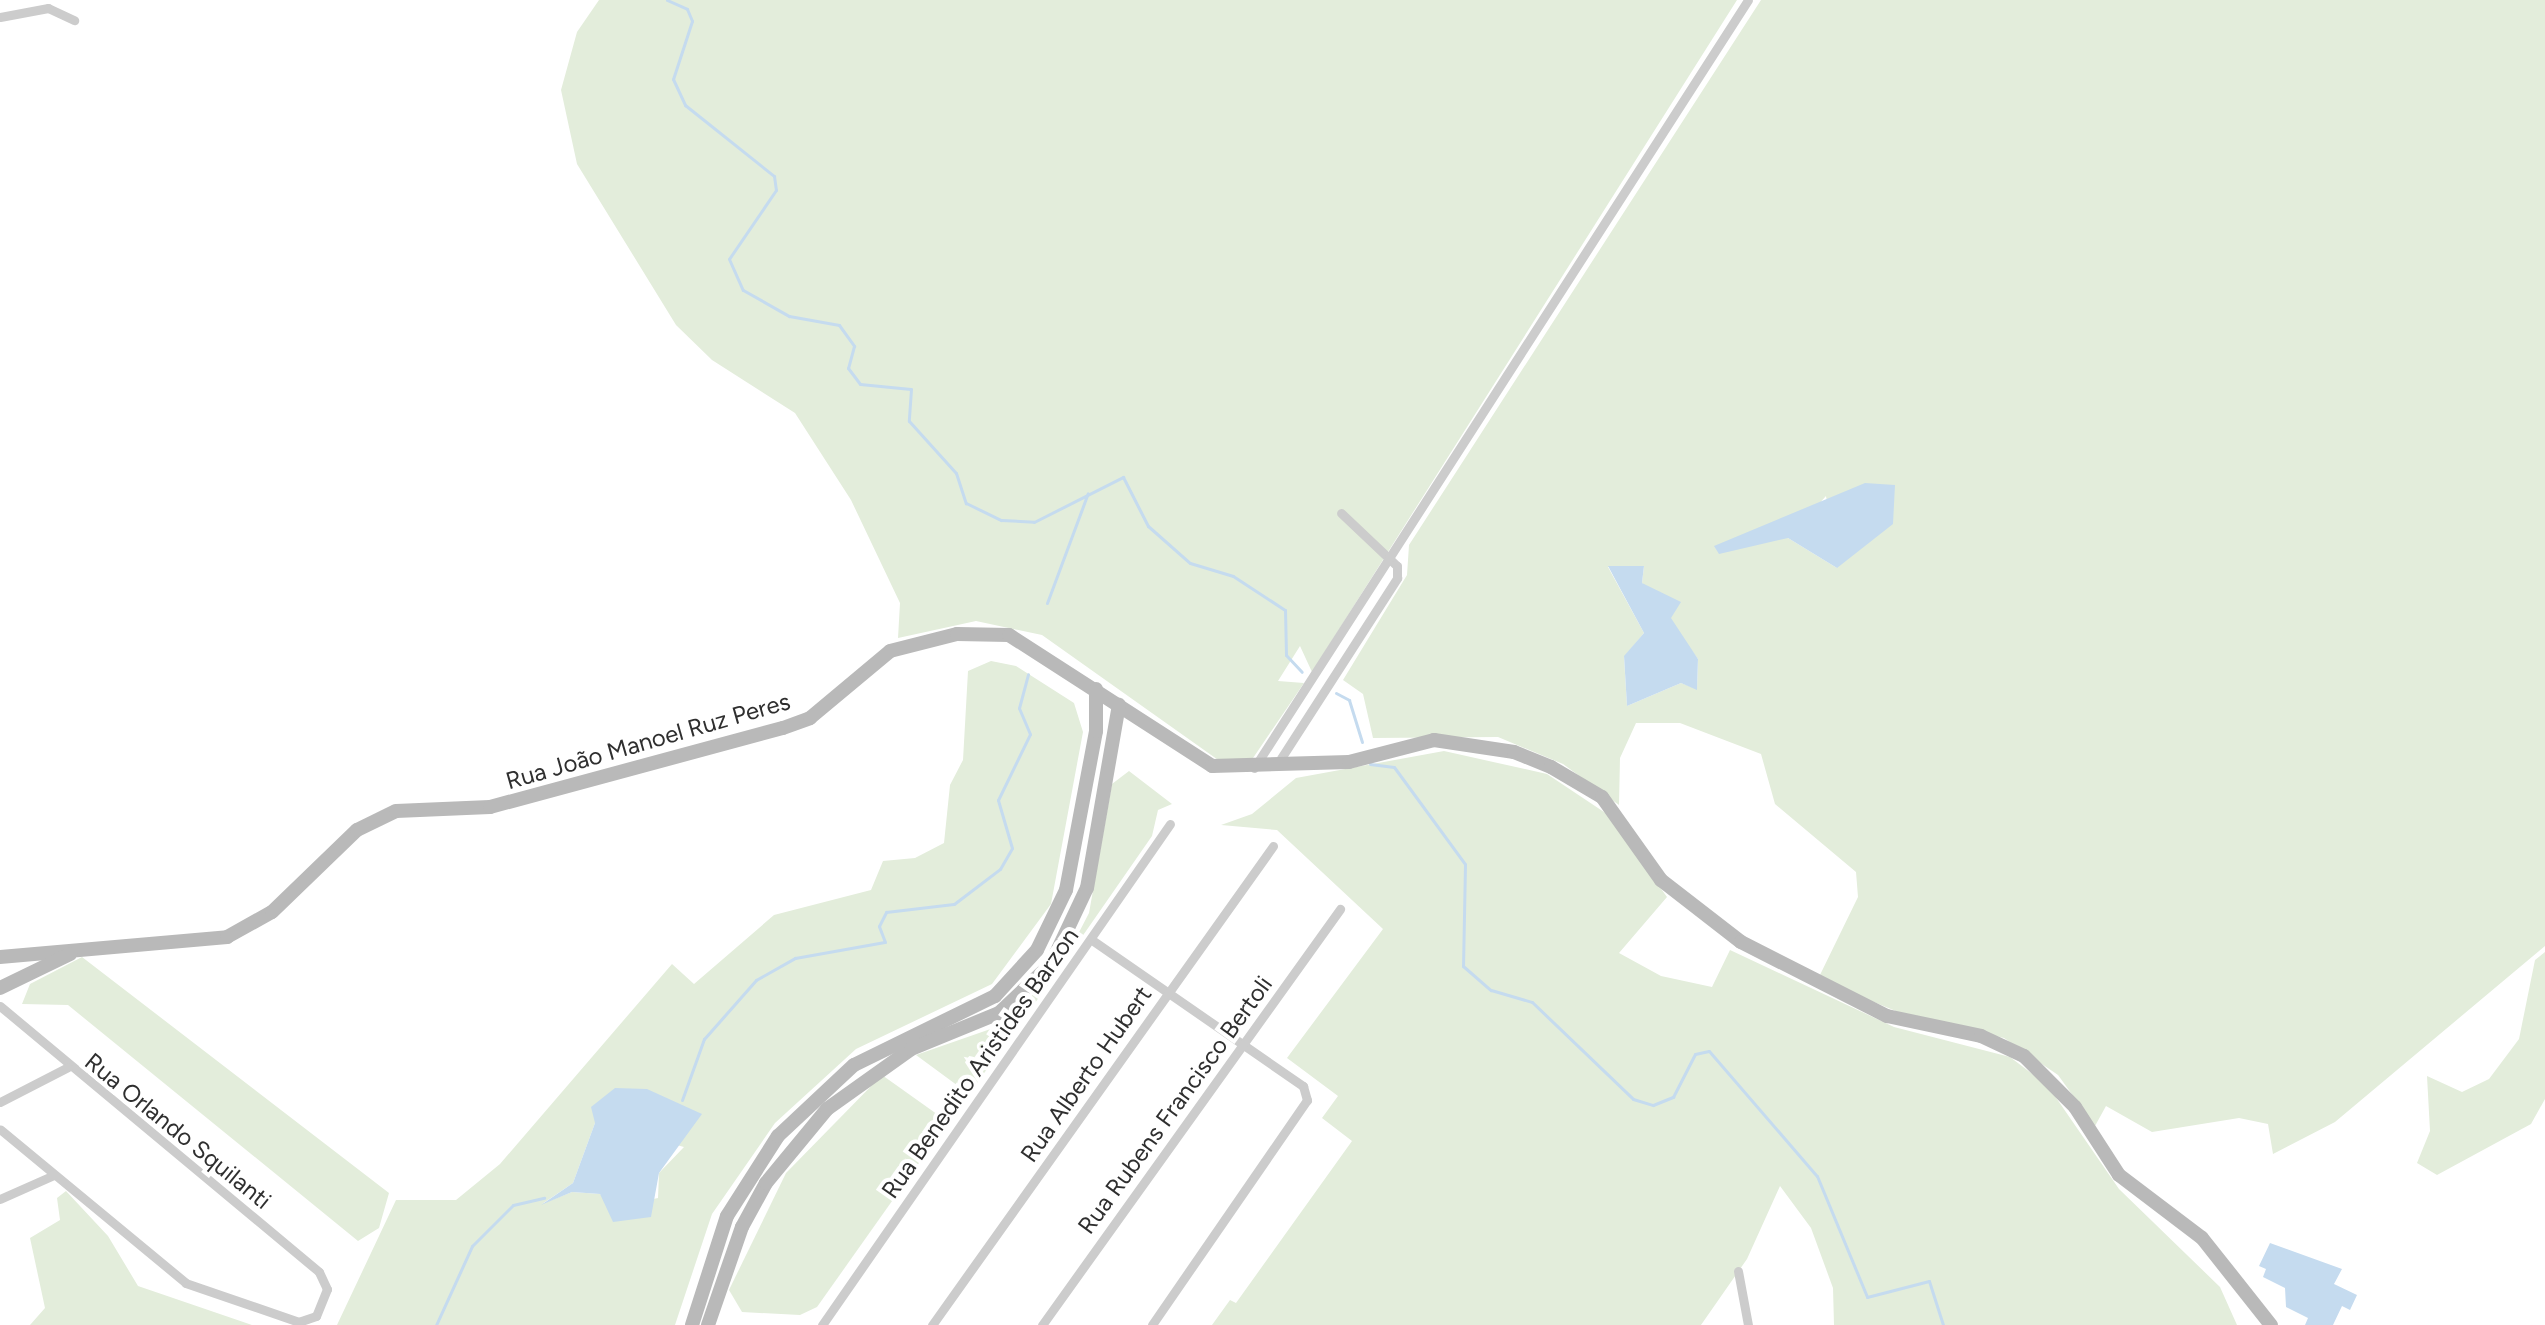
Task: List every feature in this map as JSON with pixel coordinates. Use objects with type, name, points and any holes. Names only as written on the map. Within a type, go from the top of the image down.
[{"type":"main road","name":"Rua João Manoel Ruz Peres","points":[[0,957],[85,947],[227,937],[272,912],[372,821],[422,807],[490,807],[783,728],[810,718],[890,651],[928,640],[1009,635],[1212,766],[1252,770],[1349,762],[1434,740],[1514,752],[1551,767],[1602,797],[1661,880],[1741,942],[1876,1011],[1981,1036],[2024,1056],[2075,1107],[2119,1175],[2202,1238],[2271,1325]]},
{"type":"main road","points":[[1096,689],[1096,731],[1066,890],[1037,950],[995,996],[854,1065],[778,1136],[727,1216],[692,1324],[708,1325],[748,1216],[827,1109],[911,1049],[999,1013],[1051,964],[1087,888],[1116,737],[1119,705]]},
{"type":"main road","name":"Rua João Manoel Ruz Peres","points":[[0,988],[85,947]]},
{"type":"street","points":[[1252,770],[1391,559],[1748,0]]},
{"type":"street","points":[[0,17],[48,8],[74,20]]},
{"type":"street","points":[[1276,766],[1397,578],[1391,559],[1341,513]]},
{"type":"street","points":[[1096,731],[1116,737]]},
{"type":"street","name":"Rua Benedito Aristides Barzon","points":[[822,1325],[1170,824]]},
{"type":"street","name":"Rua Alberto Hubert","points":[[932,1325],[1273,846]]},
{"type":"street","name":"Rua Rubens Francisco Bertoli","points":[[1042,1325],[1340,909]]},
{"type":"street","points":[[1092,940],[1303,1086],[1303,1114],[1152,1325]]},
{"type":"street","name":"Rua Orlando Squilanti","points":[[0,1006],[68,1067],[319,1272],[327,1289],[316,1316],[299,1322],[186,1283],[54,1175]]},
{"type":"street","points":[[0,1102],[68,1067]]},
{"type":"street","points":[[0,1129],[54,1175],[0,1199]]},
{"type":"street","points":[[1738,1271],[1748,1325]]},
{"type":"green space","points":[[599,0],[1737,0],[1312,672],[1300,646],[1278,681],[1304,683],[1251,761],[1221,762],[1042,635],[976,621],[898,638],[900,603],[851,500],[795,413],[712,360],[676,325],[577,164],[561,90],[577,32]]},
{"type":"green space","points":[[1761,0],[2545,0],[2545,946],[2335,1122],[2273,1154],[2268,1124],[2239,1118],[2152,1132],[2106,1106],[2095,1126],[2058,1075],[2004,1038],[1903,1014],[1818,979],[1858,897],[1856,872],[1775,804],[1761,754],[1680,723],[1636,723],[1620,758],[1619,805],[1563,764],[1498,737],[1373,738],[1363,694],[1343,680],[1407,575],[1409,545]],"holes":[[[1826,496],[1837,568],[1788,538]],[[1644,566],[1642,583],[1698,659],[1697,689],[1681,683],[1627,706],[1624,657],[1644,633],[1608,567]]]},
{"type":"green space","points":[[991,661],[1016,666],[1074,703],[1083,732],[1051,904],[992,984],[856,1049],[775,1123],[712,1214],[675,1325],[337,1325],[396,1200],[456,1200],[500,1164],[672,964],[694,984],[774,915],[871,890],[883,861],[915,858],[944,843],[950,785],[963,760],[968,671]],"holes":[[[595,1123],[684,1147],[659,1173],[658,1198],[611,1208],[600,1194],[572,1192],[542,1204],[573,1183]]]},
{"type":"green space","points":[[1444,751],[1547,774],[1607,814],[1667,897],[1619,953],[1661,976],[1712,987],[1730,950],[1894,1027],[2010,1057],[2048,1086],[2119,1189],[2220,1287],[2237,1325],[1834,1325],[1833,1288],[1811,1228],[1780,1186],[1747,1259],[1701,1325],[1212,1325],[1230,1300],[1236,1303],[1352,1141],[1322,1118],[1338,1096],[1287,1058],[1383,929],[1277,830],[1221,825],[1252,814],[1296,778]]},
{"type":"green space","points":[[1129,771],[1172,804],[1158,810],[1152,836],[1061,967],[1089,913],[1112,784]]},
{"type":"green space","points":[[2545,952],[2545,1099],[2531,1124],[2437,1175],[2417,1163],[2430,1131],[2427,1076],[2462,1092],[2489,1079],[2519,1039],[2535,960]]},
{"type":"green space","points":[[82,957],[389,1193],[379,1228],[358,1241],[68,1005],[22,1004],[30,984]]},
{"type":"green space","points":[[1061,967],[969,1094],[916,1055],[1002,1025]]},
{"type":"green space","points":[[882,1075],[948,1122],[817,1307],[800,1315],[742,1312],[729,1290],[786,1173]]},
{"type":"green space","points":[[66,1191],[108,1236],[138,1286],[252,1325],[30,1325],[45,1308],[30,1238],[60,1220],[57,1198]]},
{"type":"water","points":[[1865,483],[1895,485],[1893,524],[1837,568],[1788,538],[1719,554],[1714,546]]},
{"type":"water","points":[[1608,566],[1644,566],[1642,583],[1681,602],[1671,618],[1698,659],[1697,690],[1681,683],[1627,706],[1624,656],[1644,633]]},
{"type":"water","points":[[615,1088],[647,1089],[702,1114],[659,1173],[651,1217],[613,1222],[600,1194],[572,1192],[541,1205],[573,1183],[595,1123],[591,1107]]},
{"type":"water","points":[[2270,1243],[2342,1269],[2334,1284],[2357,1295],[2350,1310],[2342,1306],[2333,1325],[2305,1325],[2308,1318],[2286,1307],[2285,1288],[2263,1277],[2266,1269],[2259,1266]]},
{"type":"waterway","points":[[667,0],[687,9],[692,21],[673,79],[685,105],[774,176],[776,190],[729,259],[743,290],[789,316],[839,325],[854,346],[848,368],[860,384],[911,389],[909,421],[956,473],[966,503],[1001,520],[1034,522],[1123,477],[1148,526],[1190,563],[1233,576],[1285,610],[1286,655],[1302,672]]},
{"type":"waterway","points":[[1047,603],[1088,493]]},
{"type":"waterway","points":[[682,1100],[704,1039],[756,980],[795,958],[885,942],[879,926],[886,912],[954,904],[1000,869],[1012,848],[998,800],[1030,734],[1019,708],[1028,674]]},
{"type":"waterway","points":[[1336,693],[1349,700],[1362,742]]},
{"type":"waterway","points":[[1370,764],[1394,767],[1465,864],[1463,966],[1491,990],[1532,1002],[1633,1099],[1653,1105],[1673,1097],[1695,1054],[1709,1051],[1817,1176],[1867,1297],[1929,1281],[1943,1325]]},
{"type":"waterway","points":[[436,1325],[472,1246],[513,1205],[544,1198]]}]
